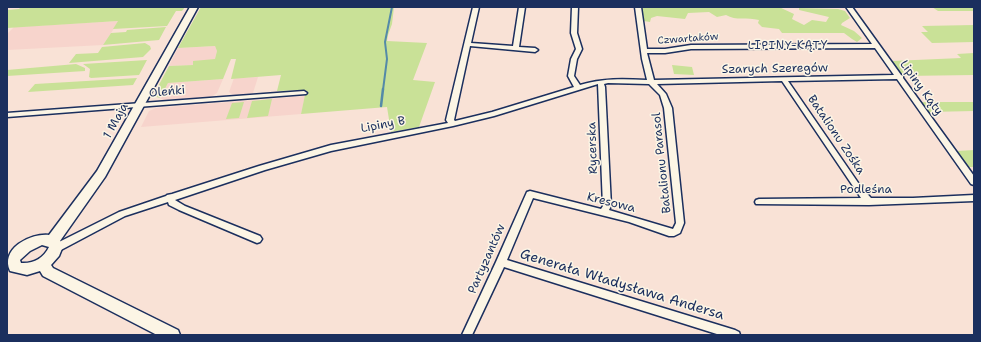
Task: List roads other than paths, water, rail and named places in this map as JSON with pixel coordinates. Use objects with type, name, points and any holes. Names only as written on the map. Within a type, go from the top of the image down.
[{"type":"main road","name":"1 Maja","points":[[43,263],[53,255],[54,244],[102,174],[194,7]]},
{"type":"main road","points":[[54,244],[36,241],[13,250],[13,264],[18,269],[27,269],[43,263],[48,272],[172,335]]},
{"type":"street","points":[[453,124],[450,120],[476,7]]},
{"type":"street","points":[[516,48],[522,7]]},
{"type":"street","points":[[574,7],[574,33],[579,49],[574,59],[571,76],[578,87]]},
{"type":"street","points":[[638,7],[644,51],[651,79],[650,81]]},
{"type":"street","name":"Lipiny Kąty","points":[[850,7],[974,182]]},
{"type":"street","points":[[467,44],[535,50]]},
{"type":"street","name":"Czwartaków","points":[[644,51],[665,51],[691,47],[878,46]]},
{"type":"street","name":"Szarych Szeregów","points":[[650,81],[901,77]]},
{"type":"street","name":"Batalionu Zośka","points":[[784,80],[858,189],[869,202]]},
{"type":"street","name":"Lipiny B","points":[[54,244],[122,214],[170,197],[331,148],[453,124],[500,112],[578,87],[600,82],[650,81]]},
{"type":"street","name":"Batalionu Parasol","points":[[650,81],[663,94],[668,108],[680,223]]},
{"type":"street","name":"Rycerska","points":[[600,82],[602,87],[606,169],[606,206],[603,213]]},
{"type":"street","name":"Oleńki","points":[[7,115],[304,93]]},
{"type":"street","name":"Kresowa","points":[[530,194],[630,219],[669,232],[678,230],[680,223]]},
{"type":"street","name":"Partyzantów","points":[[467,335],[501,262],[530,194]]},
{"type":"street","points":[[170,197],[172,203],[182,208],[257,238]]},
{"type":"street","name":"Podleśna","points":[[759,202],[869,202],[974,198]]},
{"type":"street","name":"Generała Władysława Andersa","points":[[501,262],[735,335]]},
{"type":"waterway","points":[[383,90],[387,59],[385,42],[392,7]]},
{"type":"waterway","points":[[381,106],[383,89]]},
{"type":"district","name":"LIPINY-KĄTY","points":[[788,46]]}]
